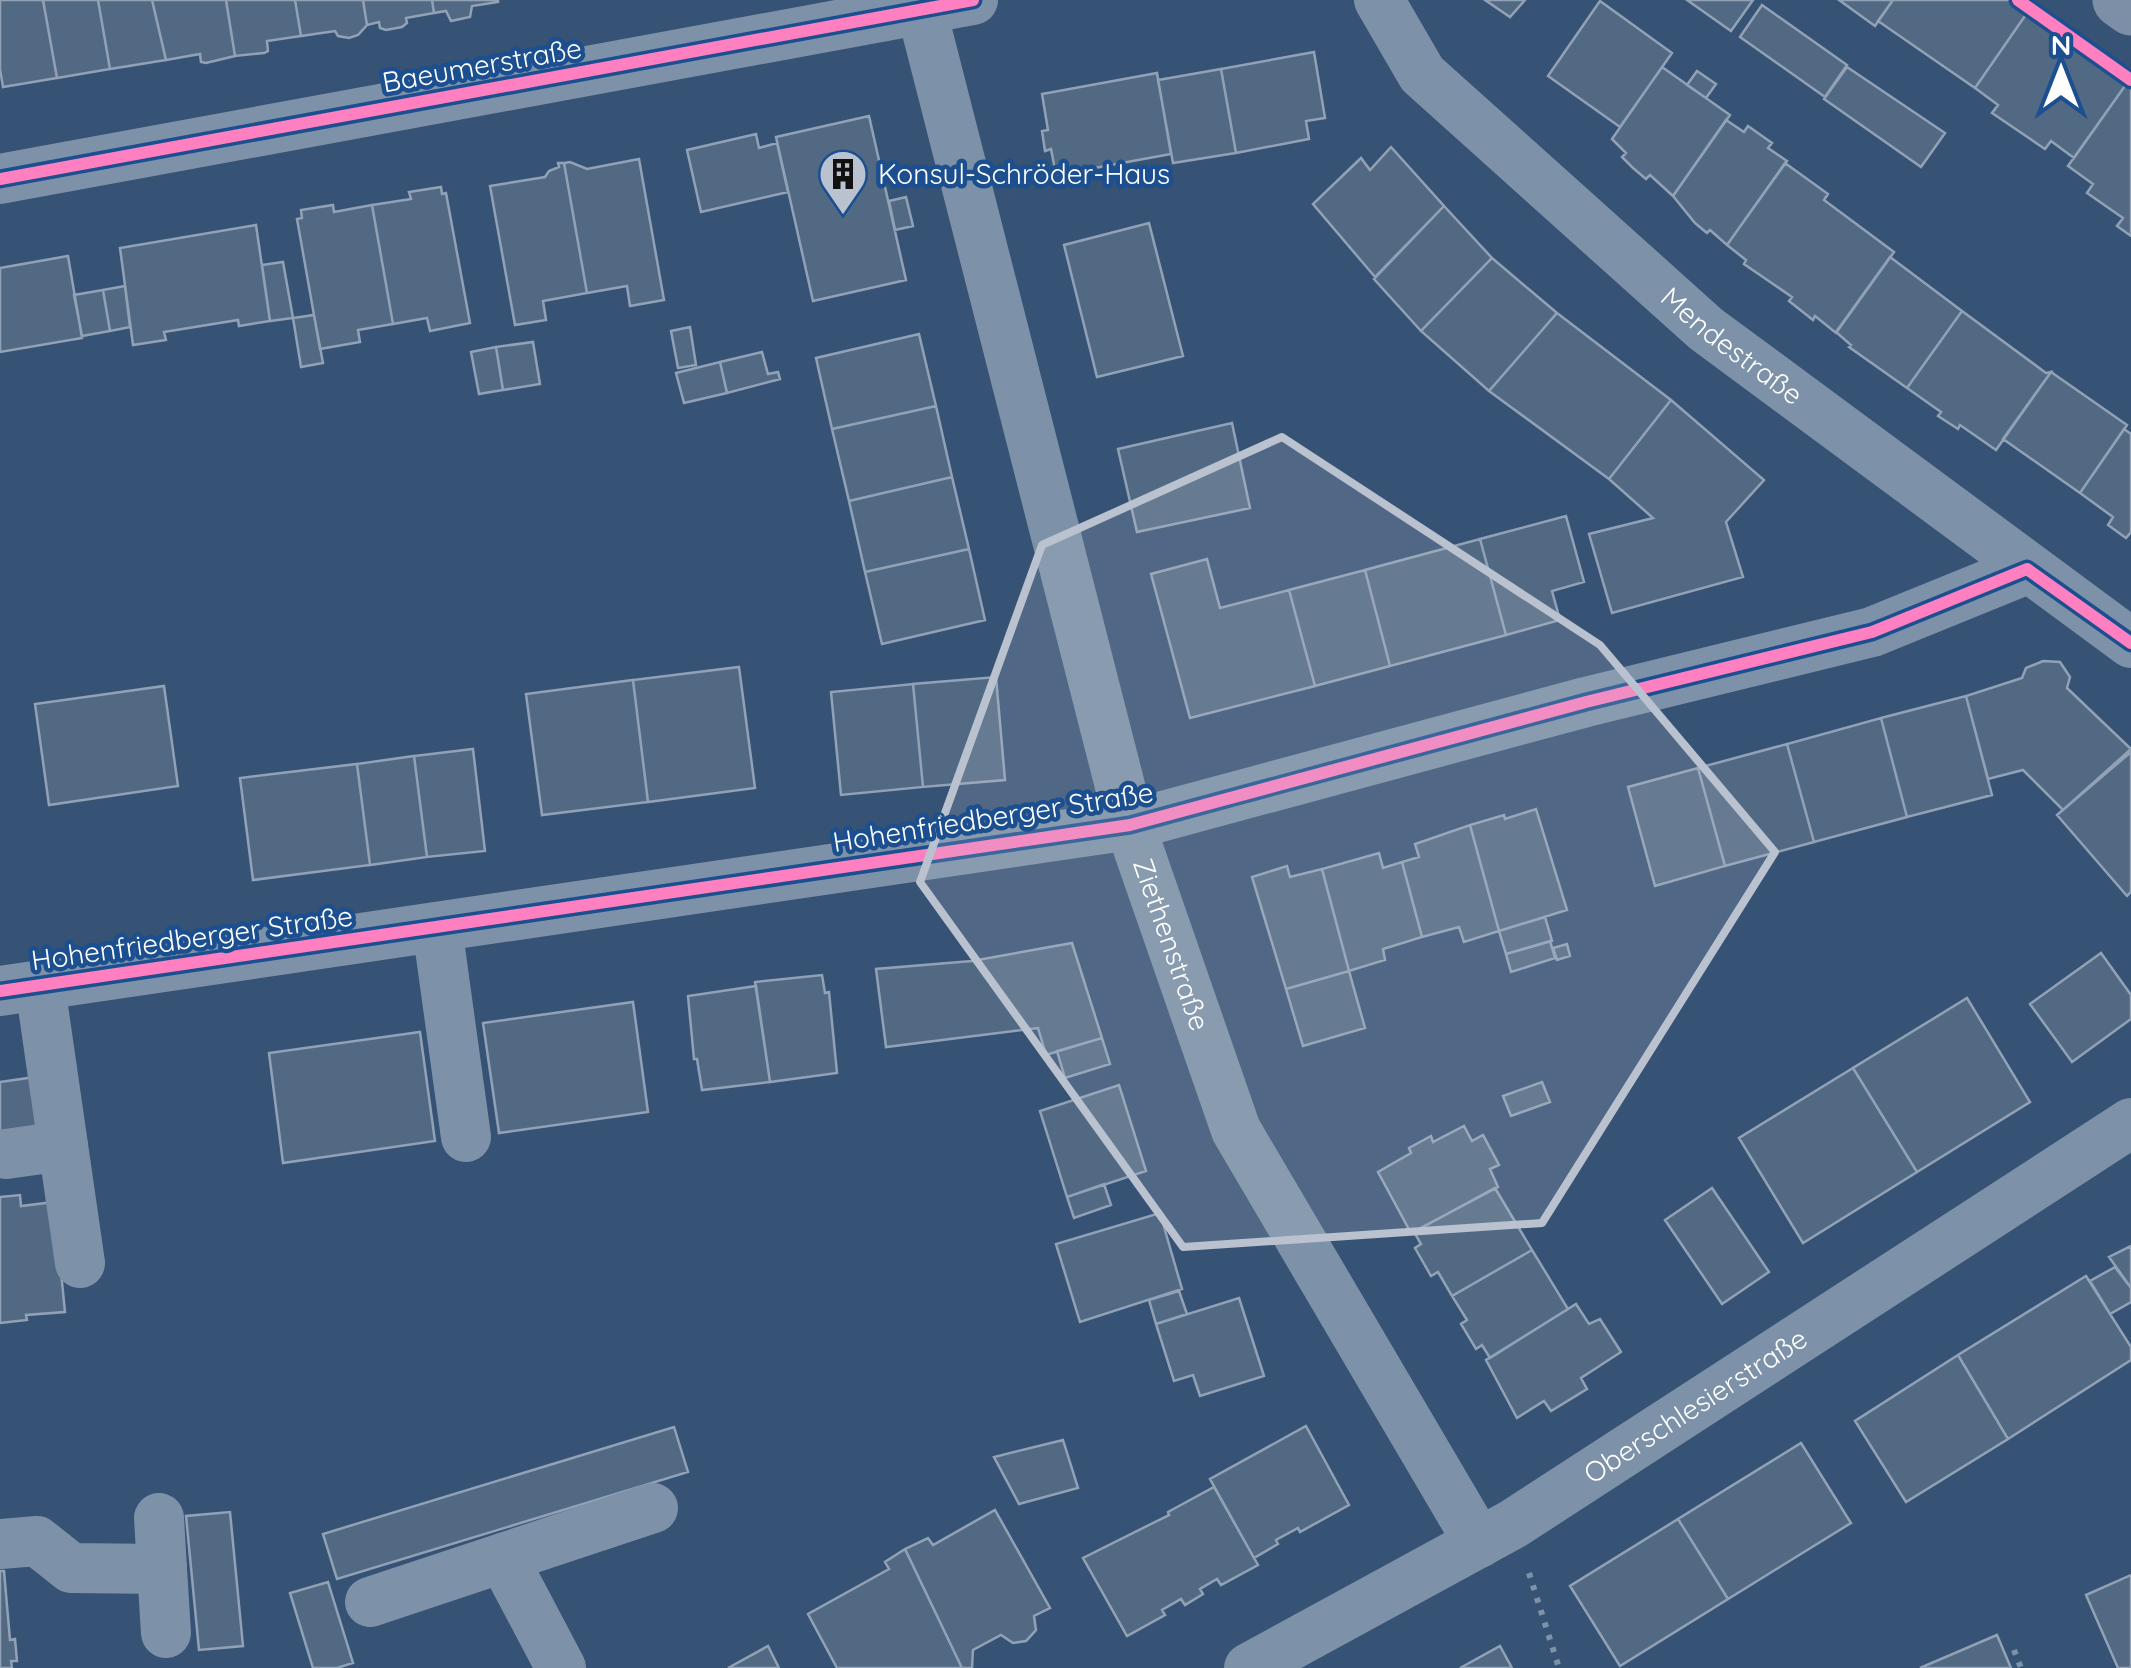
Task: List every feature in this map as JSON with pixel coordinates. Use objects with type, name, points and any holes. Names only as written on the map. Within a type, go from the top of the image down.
[{"type":"main road","points":[[2120,0],[2131,8]]},
{"type":"street","name":"Baeumerstraße","points":[[0,179],[921,4],[972,0]]},
{"type":"street","name":"Mendestraße","points":[[1379,0],[1422,74],[1706,329],[2131,643]]},
{"type":"street","name":"Ziethenstraße","points":[[921,4],[1130,825],[1236,1130],[1496,1534]]},
{"type":"street","name":"Hohenfriedberger Straße","points":[[20,989],[1130,825],[1586,702],[1872,632],[2026,569]]},
{"type":"street","points":[[437,928],[466,1137]]},
{"type":"street","points":[[20,989],[63,1146],[80,1264]]},
{"type":"street","name":"Oberschlesierstraße","points":[[1249,1668],[1496,1534],[2131,1123]]},
{"type":"street","points":[[6,1154],[63,1146]]},
{"type":"street","points":[[370,1602],[654,1508]]},
{"type":"street","points":[[159,1518],[166,1633]]},
{"type":"street","points":[[0,1544],[37,1541],[71,1568],[162,1568]]},
{"type":"street","points":[[503,1558],[561,1668]]},
{"type":"path","points":[[1496,1534],[1559,1668]]},
{"type":"path","points":[[2014,1650],[2021,1668]]},
{"type":"highlighted area","points":[[1282,437],[1600,645],[1775,852],[1542,1223],[1183,1247],[920,882],[1042,545]]},
{"type":"building","points":[[0,0],[43,0],[57,78],[3,87]]},
{"type":"building","points":[[43,0],[98,0],[110,69],[57,78]]},
{"type":"building","points":[[98,0],[152,0],[166,60],[110,69]]},
{"type":"building","points":[[152,0],[226,0],[235,56],[206,63],[201,62],[200,54],[166,60]]},
{"type":"building","points":[[226,0],[295,0],[301,36],[267,41],[268,51],[264,53],[235,56]]},
{"type":"building","points":[[295,0],[363,0],[367,25],[349,38],[338,36],[335,31],[301,36]]},
{"type":"building","points":[[363,0],[432,0],[434,13],[406,18],[402,27],[386,30],[380,28],[379,22],[367,25]]},
{"type":"building","points":[[432,0],[498,2],[472,6],[470,17],[451,21],[446,11],[434,13]]},
{"type":"building","points":[[1485,0],[1525,0],[1510,17]]},
{"type":"building","points":[[1687,0],[1753,0],[1731,31]]},
{"type":"building","points":[[1839,0],[1893,0],[1875,26]]},
{"type":"building","points":[[1893,0],[2009,0],[2027,13],[1975,88],[1878,21]]},
{"type":"building","points":[[1600,1],[1672,53],[1620,127],[1548,76]]},
{"type":"building","points":[[1762,5],[1847,65],[1825,97],[1740,37]]},
{"type":"building","points":[[2027,13],[2127,83],[2074,158],[2051,141],[2045,149],[1992,113],[1998,105],[1975,88]]},
{"type":"building","points":[[1314,52],[1325,118],[1306,121],[1309,139],[1236,153],[1221,69]]},
{"type":"building","points":[[1662,67],[1730,115],[1673,196],[1650,175],[1646,179],[1633,168],[1622,157],[1626,153],[1612,139]]},
{"type":"building","points":[[1847,67],[1945,133],[1921,167],[1824,99]]},
{"type":"building","points":[[1221,69],[1236,153],[1173,163],[1158,80]]},
{"type":"building","points":[[1697,71],[1716,84],[1706,98],[1687,85]]},
{"type":"building","points":[[1157,73],[1171,154],[1056,175],[1051,149],[1045,151],[1042,131],[1048,130],[1042,94]]},
{"type":"building","points":[[2127,83],[2131,86],[2131,236],[2117,226],[2123,218],[2087,193],[2093,184],[2068,166]]},
{"type":"building","name":"Konsul-Schröder-Haus","points":[[869,116],[906,280],[813,301],[776,137]]},
{"type":"building","points":[[1726,120],[1744,132],[1748,126],[1772,143],[1768,148],[1787,161],[1727,245],[1695,223],[1673,196]]},
{"type":"building","points":[[756,134],[759,148],[777,143],[788,192],[701,212],[687,150]]},
{"type":"building","points":[[1391,147],[1444,206],[1375,277],[1313,204],[1361,158],[1370,170]]},
{"type":"building","points":[[639,159],[664,300],[630,306],[627,286],[587,293],[564,163],[587,169]]},
{"type":"building","points":[[558,163],[564,163],[587,293],[543,301],[546,320],[515,325],[490,186],[545,177],[559,167]]},
{"type":"building","points":[[1785,163],[1828,194],[1824,200],[1894,252],[1836,333],[1789,301],[1792,297],[1744,264],[1746,260],[1727,245]]},
{"type":"building","points":[[441,187],[442,194],[446,193],[470,323],[430,331],[427,318],[393,324],[372,205],[411,199],[409,192]]},
{"type":"building","points":[[906,197],[913,226],[895,230],[889,201]]},
{"type":"building","points":[[333,205],[334,212],[372,205],[393,324],[358,330],[360,342],[320,349],[297,219],[302,218],[301,210]]},
{"type":"building","points":[[1444,206],[1492,258],[1421,331],[1374,279]]},
{"type":"building","points":[[1149,223],[1183,356],[1097,377],[1064,245]]},
{"type":"building","points":[[256,225],[270,321],[239,326],[238,320],[164,332],[166,340],[133,345],[120,248]]},
{"type":"building","points":[[68,256],[82,338],[0,352],[0,268]]},
{"type":"building","points":[[1890,257],[1962,311],[1907,388],[1849,347],[1836,332]]},
{"type":"building","points":[[1492,258],[1557,313],[1489,391],[1421,331]]},
{"type":"building","points":[[283,262],[293,318],[270,321],[262,265]]},
{"type":"building","points":[[125,286],[130,327],[110,331],[103,290]]},
{"type":"building","points":[[103,290],[110,331],[82,336],[74,295]]},
{"type":"building","points":[[1962,311],[2046,373],[2051,372],[1996,450],[1960,425],[1958,429],[1938,416],[1941,412],[1907,388]]},
{"type":"building","points":[[1557,313],[1671,400],[1609,479],[1489,391]]},
{"type":"building","points":[[314,315],[323,363],[301,367],[293,318]]},
{"type":"building","points":[[690,327],[696,365],[678,368],[671,331]]},
{"type":"building","points":[[919,334],[936,406],[832,429],[816,358]]},
{"type":"building","points":[[533,342],[540,384],[503,390],[496,347]]},
{"type":"building","points":[[496,347],[503,390],[479,394],[471,352]]},
{"type":"building","points":[[762,352],[768,374],[778,372],[780,379],[727,393],[720,362]]},
{"type":"building","points":[[720,362],[727,393],[684,403],[676,373]]},
{"type":"building","points":[[2051,372],[2127,425],[2080,493],[2003,439]]},
{"type":"building","points":[[1671,400],[1764,480],[1726,522],[1743,577],[1612,613],[1589,534],[1653,518],[1609,479]]},
{"type":"building","points":[[936,406],[952,477],[849,501],[832,429]]},
{"type":"building","points":[[1232,423],[1250,508],[1137,532],[1118,449]]},
{"type":"building","points":[[2124,429],[2131,434],[2131,532],[2126,538],[2108,525],[2113,517],[2080,493]]},
{"type":"building","points":[[952,477],[969,549],[865,572],[849,501]]},
{"type":"building","points":[[1566,516],[1584,582],[1552,591],[1560,620],[1506,635],[1480,539]]},
{"type":"building","points":[[1480,539],[1506,635],[1390,666],[1365,570]]},
{"type":"building","points":[[969,549],[985,620],[882,644],[865,572]]},
{"type":"building","points":[[1207,559],[1220,608],[1289,590],[1315,686],[1190,718],[1151,574]]},
{"type":"building","points":[[1365,570],[1390,666],[1315,686],[1289,590]]},
{"type":"building","points":[[2043,661],[2060,662],[2070,677],[2067,688],[2131,749],[2063,810],[2023,770],[1988,779],[1966,696],[2022,678],[2026,668]]},
{"type":"building","points":[[739,667],[755,788],[648,802],[633,680]]},
{"type":"building","points":[[996,677],[1005,780],[923,787],[913,684]]},
{"type":"building","points":[[633,680],[648,802],[542,815],[526,694]]},
{"type":"building","points":[[913,684],[923,787],[841,795],[831,692]]},
{"type":"building","points":[[164,686],[178,786],[49,805],[35,704]]},
{"type":"building","points":[[1966,696],[1992,795],[1907,817],[1881,718]]},
{"type":"building","points":[[1881,718],[1907,817],[1814,842],[1787,744]]},
{"type":"building","points":[[1787,744],[1814,842],[1725,866],[1698,768]]},
{"type":"building","points":[[473,749],[485,851],[427,857],[414,756]]},
{"type":"building","points":[[2131,752],[2131,892],[2127,896],[2057,815]]},
{"type":"building","points":[[414,756],[427,857],[370,865],[357,764]]},
{"type":"building","points":[[357,764],[370,865],[253,880],[240,778]]},
{"type":"building","points":[[1698,768],[1725,866],[1655,886],[1628,787]]},
{"type":"building","points":[[1536,809],[1567,910],[1499,931],[1470,825]]},
{"type":"building","points":[[1470,825],[1499,931],[1464,942],[1459,927],[1422,937],[1402,862],[1419,857],[1415,844]]},
{"type":"building","points":[[1379,853],[1383,868],[1402,862],[1422,937],[1383,949],[1385,960],[1349,971],[1322,869]]},
{"type":"building","points":[[1287,866],[1290,877],[1322,869],[1349,971],[1286,989],[1252,877]]},
{"type":"building","points":[[1545,917],[1552,941],[1506,954],[1499,931]]},
{"type":"building","points":[[1550,941],[1555,958],[1511,972],[1506,954]]},
{"type":"building","points":[[1072,943],[1102,1038],[1046,1055],[1038,1028],[886,1047],[876,969],[972,961]]},
{"type":"building","points":[[1567,944],[1570,956],[1557,960],[1553,948]]},
{"type":"building","points":[[2101,953],[2131,995],[2131,1019],[2072,1062],[2030,1004]]},
{"type":"building","points":[[1349,971],[1365,1028],[1303,1046],[1286,989]]},
{"type":"building","points":[[822,975],[825,993],[829,992],[837,1073],[770,1082],[755,982]]},
{"type":"building","points":[[756,986],[770,1082],[702,1090],[694,1059],[688,996]]},
{"type":"building","points":[[1967,998],[2030,1102],[1917,1172],[1853,1068]]},
{"type":"building","points":[[633,1002],[648,1112],[499,1133],[483,1023]]},
{"type":"building","points":[[420,1032],[435,1141],[283,1163],[269,1053]]},
{"type":"building","points":[[1102,1038],[1110,1064],[1065,1078],[1057,1051]]},
{"type":"building","points":[[1853,1068],[1917,1172],[1803,1243],[1739,1138]]},
{"type":"building","points":[[35,1077],[44,1136],[0,1141],[0,1082]]},
{"type":"building","points":[[1542,1082],[1550,1102],[1511,1116],[1503,1096]]},
{"type":"building","points":[[1119,1085],[1146,1171],[1067,1197],[1040,1111]]},
{"type":"building","points":[[1464,1126],[1472,1141],[1483,1135],[1499,1165],[1490,1169],[1498,1187],[1411,1233],[1378,1172],[1431,1136],[1433,1142]]},
{"type":"building","points":[[1104,1184],[1111,1205],[1074,1218],[1067,1197]]},
{"type":"building","points":[[1495,1188],[1532,1250],[1452,1296],[1438,1272],[1431,1276],[1415,1248],[1421,1244],[1414,1232]]},
{"type":"building","points":[[1712,1188],[1769,1272],[1722,1304],[1665,1220]]},
{"type":"building","points":[[20,1195],[21,1206],[54,1202],[65,1312],[26,1315],[27,1320],[0,1323],[0,1197]]},
{"type":"building","points":[[1160,1213],[1182,1289],[1080,1322],[1056,1244]]},
{"type":"building","points":[[2131,1246],[2131,1288],[2109,1257]]},
{"type":"building","points":[[1532,1250],[1568,1309],[1490,1358],[1482,1345],[1476,1349],[1461,1324],[1467,1320],[1452,1296]]},
{"type":"building","points":[[2115,1267],[2131,1288],[2131,1302],[2110,1314],[2090,1281]]},
{"type":"building","points":[[2086,1276],[2131,1347],[2131,1360],[2008,1439],[1958,1355]]},
{"type":"building","points":[[1179,1291],[1187,1314],[1156,1324],[1149,1300]]},
{"type":"building","points":[[1239,1298],[1264,1376],[1200,1396],[1193,1375],[1174,1381],[1156,1324]]},
{"type":"building","points":[[1576,1304],[1589,1324],[1600,1319],[1621,1352],[1581,1378],[1587,1389],[1551,1411],[1544,1401],[1517,1418],[1486,1360]]},
{"type":"building","points":[[1958,1355],[2008,1439],[1906,1502],[1855,1421]]},
{"type":"building","points":[[1306,1426],[1349,1505],[1300,1532],[1298,1528],[1276,1540],[1278,1544],[1254,1558],[1210,1479]]},
{"type":"building","points":[[674,1427],[688,1472],[337,1579],[323,1534]]},
{"type":"building","points":[[1063,1440],[1078,1488],[1019,1504],[994,1457]]},
{"type":"building","points":[[1801,1443],[1851,1523],[1728,1599],[1678,1519]]},
{"type":"building","points":[[1214,1487],[1258,1565],[1221,1585],[1217,1579],[1200,1589],[1203,1594],[1185,1605],[1181,1599],[1162,1610],[1165,1615],[1127,1636],[1083,1558],[1169,1515],[1168,1512]]},
{"type":"building","points":[[995,1510],[1050,1608],[1034,1616],[1036,1630],[1026,1641],[1013,1643],[1001,1635],[973,1650],[972,1668],[962,1668],[905,1549],[928,1538],[933,1545]]},
{"type":"building","points":[[230,1512],[243,1646],[199,1650],[186,1516]]},
{"type":"building","points":[[1678,1519],[1728,1599],[1620,1666],[1570,1586]]},
{"type":"building","points":[[905,1549],[962,1668],[837,1668],[808,1614],[889,1569],[885,1562]]},
{"type":"building","points":[[0,1571],[4,1571],[10,1640],[15,1639],[17,1661],[11,1661],[12,1668],[0,1668]]},
{"type":"building","points":[[2131,1575],[2131,1668],[2118,1668],[2086,1595]]},
{"type":"building","points":[[328,1582],[353,1663],[313,1668],[290,1593]]},
{"type":"building","points":[[1997,1635],[2011,1668],[1920,1668]]},
{"type":"building","points":[[768,1646],[779,1668],[728,1668]]},
{"type":"building","points":[[1500,1646],[1512,1668],[1460,1668]]},
{"type":"cycle path","points":[[0,179],[973,0]]},
{"type":"cycle path","points":[[2018,0],[2131,80]]},
{"type":"cycle path","points":[[0,991],[1130,825],[1586,702],[1872,632],[2027,569],[2131,643]]},
{"type":"place","name":"Konsul-Schröder-Haus","points":[[843,216]]}]
